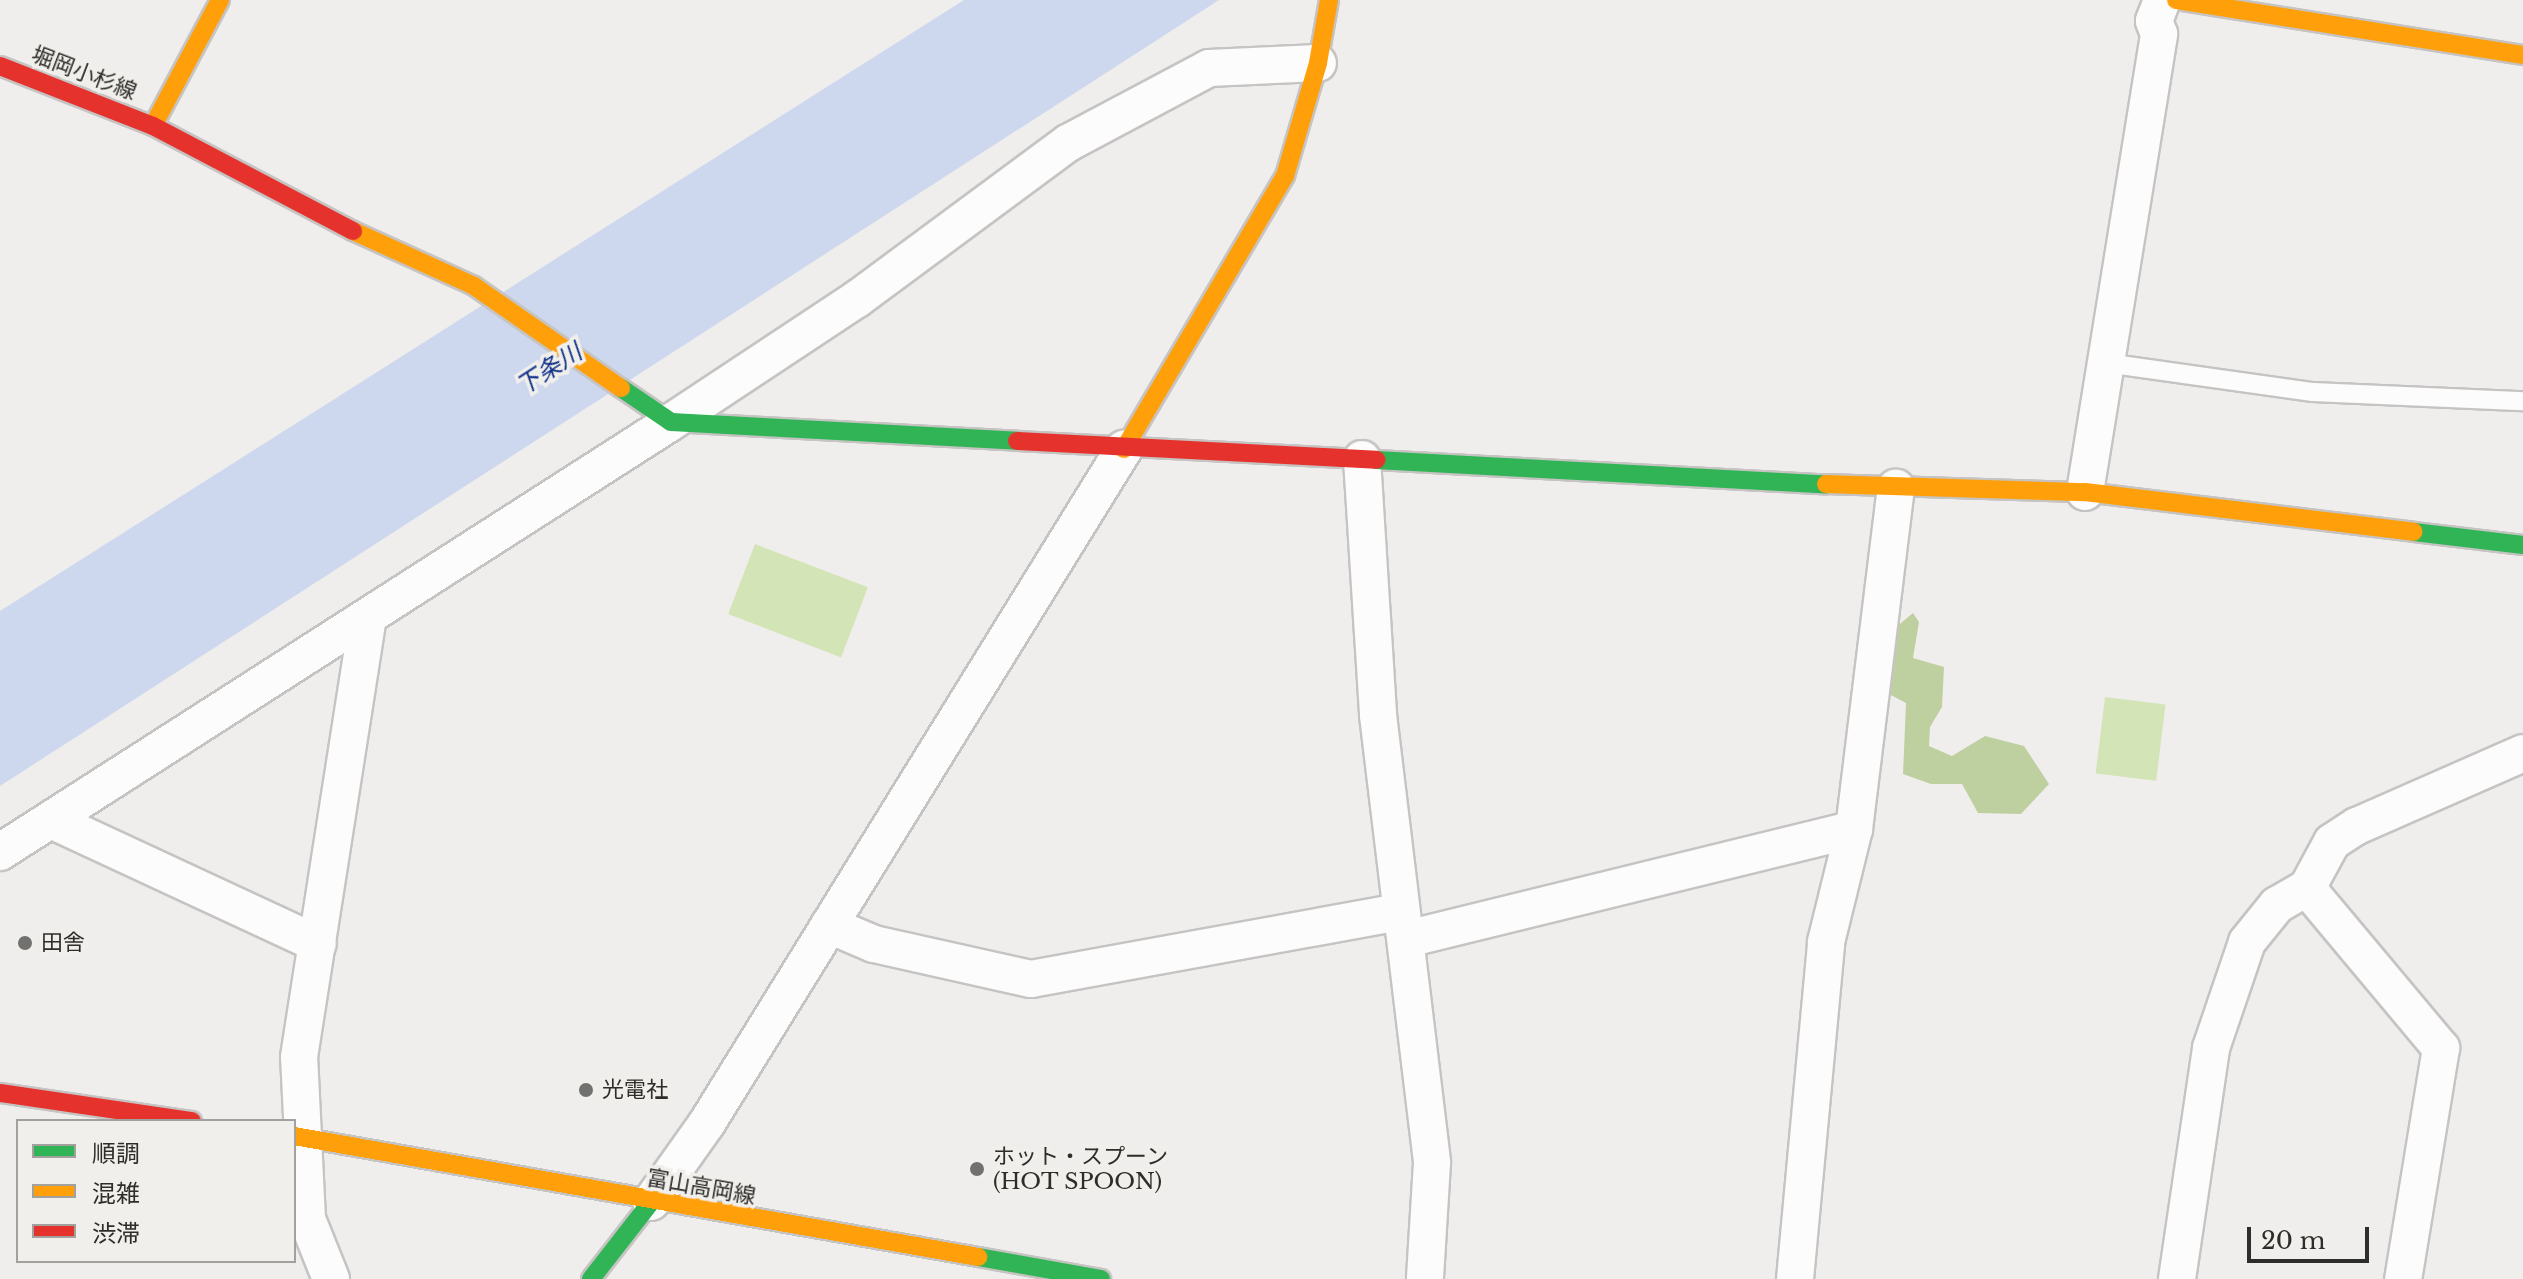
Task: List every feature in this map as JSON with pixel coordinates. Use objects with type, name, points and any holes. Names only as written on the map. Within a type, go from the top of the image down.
[{"type":"street","name":"堀岡小杉線","points":[[0,66],[153,126],[220,0]]},
{"type":"street","points":[[591,1279],[651,1202],[829,925],[1124,449],[1285,176],[1318,63],[1329,0]]},
{"type":"street","points":[[2085,492],[2159,34],[2154,21],[2162,0]]},
{"type":"street","points":[[2176,0],[2523,55]]},
{"type":"street","points":[[0,852],[368,618],[857,299],[1068,143],[1209,68],[1318,63]]},
{"type":"street","points":[[153,126],[419,265],[474,286],[671,422],[1124,449],[1896,488],[2085,492],[2523,545]]},
{"type":"street","points":[[1362,459],[1366,587],[1432,1163],[1425,1279]]},
{"type":"street","points":[[1795,1279],[1826,942],[1854,829],[1896,488]]},
{"type":"street","points":[[331,1279],[307,1219],[299,1137],[299,1057],[368,618]]},
{"type":"street","points":[[2177,1279],[2211,1048],[2247,942],[2277,905],[2307,888],[2332,842],[2357,826],[2523,753]]},
{"type":"street","points":[[51,820],[318,944]]},
{"type":"street","points":[[829,925],[874,944],[1031,979],[1403,926],[1854,829]]},
{"type":"street","points":[[2307,888],[2441,1048],[2403,1279]]},
{"type":"street","points":[[0,1093],[178,1119]]},
{"type":"street","name":"富山高岡線","points":[[299,1137],[651,1202],[1101,1279]]},
{"type":"lane","points":[[2106,363],[2313,392],[2523,401]]},
{"type":"green space","points":[[755,544],[868,587],[841,657],[728,614]]},
{"type":"green space","points":[[1913,613],[1919,622],[1913,658],[1944,667],[1942,707],[1930,727],[1929,746],[1952,756],[1985,736],[2024,746],[2049,784],[2021,814],[1978,813],[1962,784],[1931,784],[1903,774],[1906,703],[1885,692],[1895,628]]},
{"type":"green space","points":[[2105,697],[2166,704],[2156,781],[2096,773]]},
{"type":"water","name":"下条川","points":[[964,0],[1219,0],[0,786],[0,611]]},
{"type":"traffic: fast","points":[[621,388],[671,422],[1017,441]]},
{"type":"traffic: fast","points":[[1376,460],[1826,484]]},
{"type":"traffic: fast","points":[[2414,532],[2523,545]]},
{"type":"traffic: fast","points":[[591,1279],[651,1202]]},
{"type":"traffic: fast","points":[[978,1257],[1101,1279]]},
{"type":"traffic: slow","points":[[153,126],[220,0]]},
{"type":"traffic: slow","points":[[1124,449],[1285,176],[1318,63],[1329,0]]},
{"type":"traffic: slow","points":[[2176,0],[2523,55]]},
{"type":"traffic: slow","points":[[353,231],[474,286],[621,388]]},
{"type":"traffic: slow","points":[[1826,484],[2085,492],[2414,532]]},
{"type":"traffic: slow","points":[[296,1136],[978,1257]]},
{"type":"traffic: jam","points":[[0,66],[153,126],[353,231]]},
{"type":"traffic: jam","points":[[1017,441],[1376,460]]},
{"type":"traffic: jam","points":[[0,1093],[178,1119]]},
{"type":"place","name":"田舎","points":[[25,943]]},
{"type":"place","name":"光電社","points":[[586,1090]]},
{"type":"place","name":"ホット・スプーン (HOT SPOON)","points":[[977,1169]]}]
